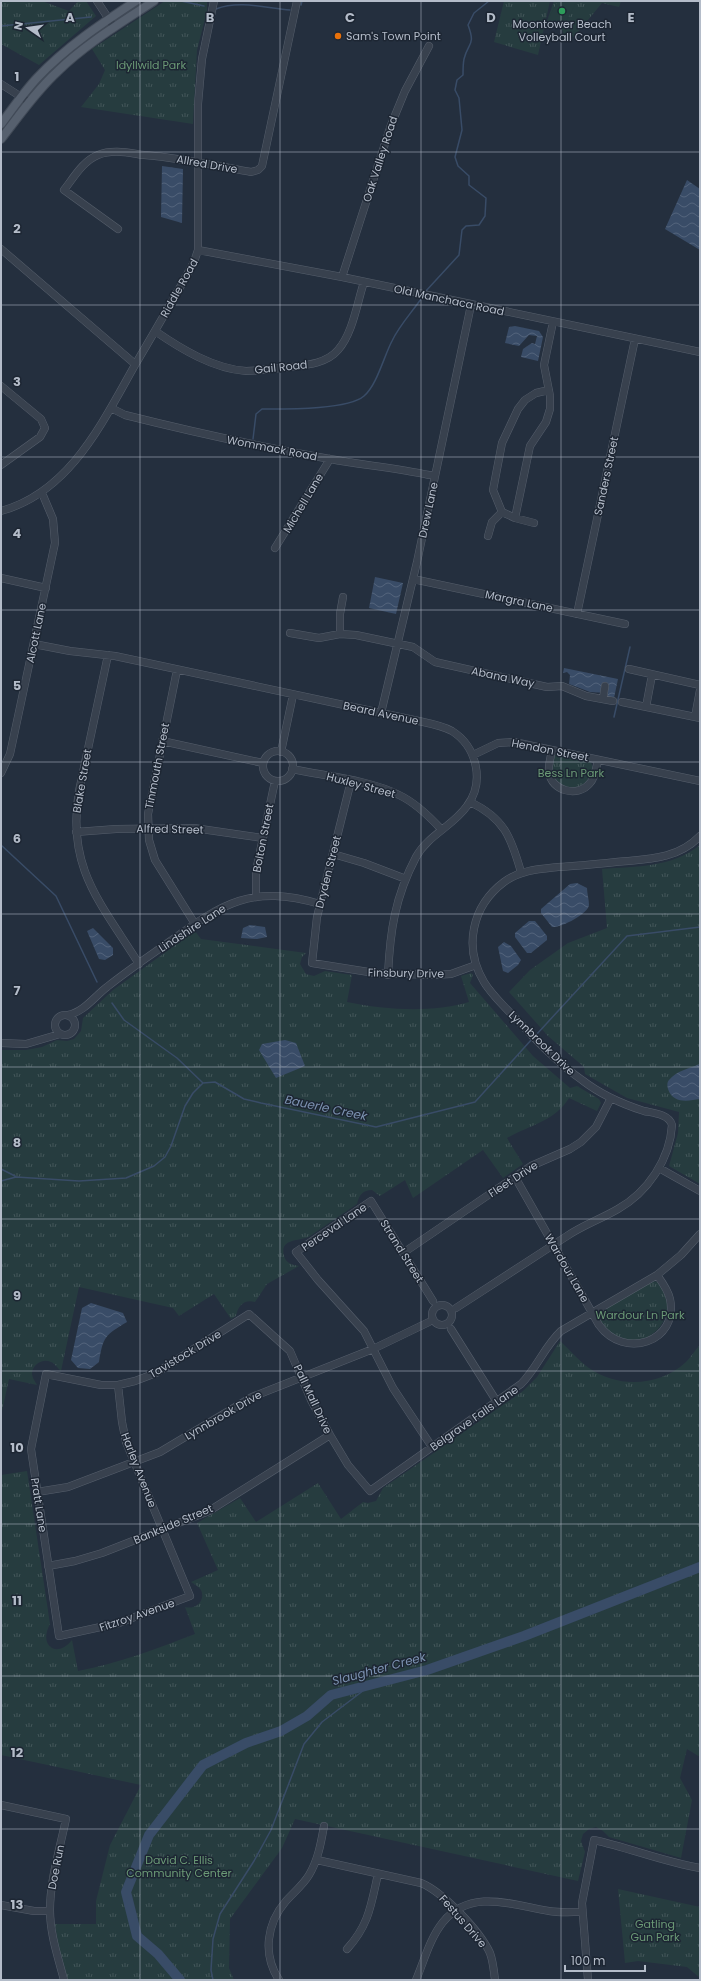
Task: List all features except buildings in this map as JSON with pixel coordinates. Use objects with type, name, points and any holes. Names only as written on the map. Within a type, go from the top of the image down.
[{"type":"main road","points":[[1,124],[21,97],[54,61],[74,44],[136,1]]},
{"type":"main road","points":[[1,139],[29,103],[57,71],[114,27],[154,1]]},
{"type":"street","points":[[97,1],[114,27]]},
{"type":"street","name":"Riddle Road","points":[[1,511],[42,493],[66,472],[82,453],[111,408],[194,262],[198,250],[198,104],[202,59],[214,1]]},
{"type":"street","name":"Allred Drive","points":[[118,229],[64,190],[78,171],[98,155],[113,152],[197,161],[251,172],[258,170],[262,166],[297,1]]},
{"type":"street","name":"Oak Valley Road","points":[[342,278],[390,125],[429,46]]},
{"type":"street","points":[[1,84],[29,103]]},
{"type":"street","points":[[1,249],[135,364]]},
{"type":"street","name":"Old Manchaca Road","points":[[198,250],[364,282],[700,352]]},
{"type":"street","name":"Gail Road","points":[[155,331],[199,357],[229,368],[254,370],[312,364],[333,356],[343,344],[364,282]]},
{"type":"street","name":"Drew Lane","points":[[381,713],[410,586],[414,579],[471,305]]},
{"type":"street","points":[[515,518],[530,446],[546,422],[550,409],[549,390],[544,365],[553,322]]},
{"type":"street","name":"Sanders Street","points":[[577,614],[635,339]]},
{"type":"street","points":[[1,386],[41,419],[44,428],[40,437],[1,465]]},
{"type":"street","points":[[534,523],[515,518],[502,512],[493,490],[502,443],[518,409],[525,400],[536,392],[549,390]]},
{"type":"street","name":"Wommack Road","points":[[111,408],[125,415],[203,434],[330,459],[435,475]]},
{"type":"street","name":"Michell Lane","points":[[275,548],[330,459]]},
{"type":"street","name":"Alcott Lane","points":[[1,773],[10,754],[46,588],[55,537],[53,518],[42,493]]},
{"type":"street","points":[[488,536],[492,522],[502,512]]},
{"type":"street","points":[[1,578],[46,588]]},
{"type":"street","name":"Margra Lane","points":[[414,579],[625,624]]},
{"type":"street","points":[[340,634],[340,614],[343,597]]},
{"type":"street","name":"Abana Way","points":[[290,633],[319,638],[340,634],[356,635],[416,648],[434,662],[547,687],[562,686],[586,696],[613,701]]},
{"type":"street","name":"Beard Avenue","points":[[34,644],[70,651],[108,655],[381,713],[448,729],[464,742],[473,755],[477,780],[470,802],[457,817],[442,829],[419,852],[406,879],[390,931],[388,975]]},
{"type":"street","name":"Blake Street","points":[[108,655],[79,791],[76,811],[76,832],[79,854],[88,881],[139,964]]},
{"type":"street","points":[[629,669],[700,685]]},
{"type":"street","name":"Tinmouth Street","points":[[177,670],[149,802],[148,828],[151,851],[155,860],[195,924]]},
{"type":"street","points":[[646,707],[652,675]]},
{"type":"street","points":[[603,699],[605,686]]},
{"type":"street","points":[[622,702],[697,718],[700,690]]},
{"type":"street","points":[[281,752],[293,695]]},
{"type":"street","points":[[162,741],[263,763]]},
{"type":"street","name":"Hendon Street","points":[[473,755],[492,745],[508,742],[700,781]]},
{"type":"street","points":[[552,750],[549,767],[550,777],[556,785],[569,791],[580,790],[590,784],[595,776],[598,760]]},
{"type":"street","points":[[281,752],[289,757],[292,769],[284,780],[275,781],[264,772],[263,763],[268,755],[281,752]]},
{"type":"street","name":"Huxley Street","points":[[292,769],[382,788],[398,794],[422,810],[442,829]]},
{"type":"street","name":"Bolton Street","points":[[256,896],[255,878],[262,838],[275,781]]},
{"type":"street","name":"Dryden Street","points":[[312,963],[315,928],[320,904],[351,781]]},
{"type":"street","points":[[470,802],[489,812],[503,826],[510,838],[521,872]]},
{"type":"street","name":"Alfred Street","points":[[76,832],[148,828],[205,828],[262,838]]},
{"type":"street","name":"Lynnbrook Drive","points":[[453,1310],[578,1229],[628,1203],[646,1186],[659,1168],[672,1130],[671,1122],[665,1117],[638,1109],[611,1098],[591,1087],[568,1071],[513,1015],[484,982],[476,965],[472,946],[473,931],[478,913],[490,894],[497,887],[521,872],[656,859],[680,851],[693,843],[700,836]]},
{"type":"street","points":[[333,854],[364,863],[406,879]]},
{"type":"street","name":"Lindshire Lane","points":[[1,1043],[21,1045],[60,1034],[70,1034],[74,1029],[75,1022],[82,1010],[106,988],[195,924],[225,905],[256,896],[288,896],[320,904]]},
{"type":"street","name":"Finsbury Drive","points":[[312,963],[388,975],[451,974],[476,965]]},
{"type":"street","name":"Lindshire Lane","points":[[45,1039],[55,1026],[59,1017],[68,1016],[82,1010]]},
{"type":"street","points":[[68,1016],[75,1022]]},
{"type":"street","points":[[55,1026],[60,1034]]},
{"type":"street","name":"Fleet Drive","points":[[403,1253],[536,1163],[576,1146],[586,1138],[600,1120],[611,1098]]},
{"type":"street","points":[[659,1168],[700,1191]]},
{"type":"street","name":"Wardour Lane","points":[[515,1177],[592,1312],[603,1330],[613,1339],[631,1344],[639,1344],[650,1340],[662,1330],[668,1320],[670,1310],[668,1294],[657,1274]]},
{"type":"street","name":"Strand Street","points":[[371,1201],[436,1305]]},
{"type":"street","name":"Perceval Lane","points":[[371,1201],[296,1252],[318,1280],[361,1326],[373,1349]]},
{"type":"street","name":"Belgrave Falls Lane","points":[[370,1491],[497,1402],[526,1379],[560,1331],[657,1274],[681,1255],[700,1234]]},
{"type":"street","points":[[447,1323],[453,1310],[436,1305],[432,1320],[447,1323],[497,1402]]},
{"type":"street","name":"Pall Mall Drive","points":[[249,1314],[286,1347],[293,1356],[301,1377],[330,1435],[348,1465],[370,1491]]},
{"type":"street","name":"Tavistock Drive","points":[[46,1374],[93,1384],[118,1385],[144,1379],[156,1373],[249,1314]]},
{"type":"street","name":"Lynnbrook Drive","points":[[37,1492],[68,1487],[167,1448],[252,1397],[373,1349],[432,1320]]},
{"type":"street","points":[[373,1349],[398,1397],[432,1447]]},
{"type":"street","name":"Pratt Lane","points":[[46,1374],[31,1444],[59,1636]]},
{"type":"street","name":"Harley Avenue","points":[[118,1385],[123,1430],[134,1462],[190,1596]]},
{"type":"street","name":"Bankside Street","points":[[48,1566],[93,1556],[209,1511],[330,1435]]},
{"type":"street","name":"Fitzroy Avenue","points":[[59,1636],[119,1623],[190,1596]]},
{"type":"street","name":"Doe Run","points":[[1,1805],[66,1819],[51,1891],[50,1911],[54,1945],[64,1980]]},
{"type":"street","points":[[279,1980],[273,1970],[269,1953],[271,1928],[276,1913],[305,1881],[317,1860],[324,1826]]},
{"type":"street","points":[[588,1980],[582,1912],[585,1883],[594,1840],[622,1847],[668,1862],[700,1868]]},
{"type":"street","name":"Festus Drive","points":[[317,1860],[426,1885],[440,1894],[456,1910],[487,1947],[493,1965],[495,1980]]},
{"type":"street","points":[[347,1949],[359,1936],[368,1918],[378,1874]]},
{"type":"street","points":[[416,1980],[440,1927],[456,1910],[468,1904],[491,1900],[552,1911],[582,1912]]},
{"type":"street","points":[[1,1904],[34,1911],[50,1911]]},
{"type":"green space","points":[[1,1],[42,1],[69,11],[78,1],[86,1],[96,16],[39,65],[1,44]]},
{"type":"green space","name":"Idyllwild Park","points":[[165,1],[207,1],[207,11],[197,50],[193,124],[81,107],[99,84],[105,70],[92,49]]},
{"type":"green space","points":[[504,1],[550,1],[538,55],[494,42]]},
{"type":"green space","points":[[554,1],[621,1],[619,7],[602,3],[574,37],[564,35],[562,29],[547,21]]},
{"type":"green space","name":"Moontower Beach Volleyball Court","points":[[558,1],[577,1],[562,29],[547,21]]},
{"type":"green space","name":"Bess Ln Park","points":[[556,754],[590,761],[593,767],[588,779],[580,786],[572,788],[563,785],[556,780],[552,772],[551,763]]},
{"type":"green space","points":[[700,845],[700,1184],[669,1166],[678,1133],[679,1112],[627,1098],[585,1074],[584,1067],[548,1036],[509,992],[530,970],[568,943],[607,928],[602,869],[641,866],[665,862],[689,853]]},
{"type":"green space","points":[[195,931],[201,939],[306,953],[302,957],[300,964],[306,974],[314,976],[325,971],[352,975],[347,1002],[362,1005],[424,1009],[440,1008],[469,1002],[461,976],[471,973],[473,975],[470,983],[533,1056],[570,1088],[577,1086],[599,1099],[601,1103],[597,1111],[569,1098],[557,1112],[541,1122],[507,1138],[523,1164],[503,1178],[483,1150],[413,1198],[405,1180],[380,1196],[372,1190],[364,1192],[360,1196],[357,1204],[310,1236],[288,1243],[283,1250],[284,1256],[288,1262],[299,1266],[267,1284],[255,1302],[251,1301],[242,1304],[238,1309],[236,1316],[231,1319],[214,1294],[179,1316],[173,1308],[79,1287],[61,1371],[53,1363],[42,1361],[34,1367],[32,1373],[37,1385],[9,1379],[1,1416],[1,1050],[26,1050],[42,1047],[57,1040],[67,1041],[74,1039],[81,1031],[83,1018],[113,990]]},
{"type":"green space","name":"Wardour Ln Park","points":[[652,1281],[658,1282],[665,1293],[667,1301],[667,1311],[659,1328],[643,1339],[634,1341],[625,1341],[615,1337],[603,1325],[598,1316],[599,1312]]},
{"type":"green space","name":"David C. Ellis Community Center","points":[[560,1341],[589,1368],[601,1375],[626,1382],[652,1380],[676,1370],[686,1362],[700,1345],[700,1757],[687,1749],[680,1778],[692,1800],[681,1858],[609,1837],[596,1827],[589,1829],[583,1834],[581,1841],[585,1852],[578,1881],[295,1819],[282,1848],[230,1919],[229,1968],[234,1980],[64,1980],[55,1924],[96,1924],[96,1901],[110,1845],[141,1785],[1,1755],[1,1475],[27,1471],[50,1624],[46,1638],[48,1644],[55,1649],[61,1649],[72,1640],[78,1671],[93,1668],[137,1655],[195,1634],[185,1607],[189,1608],[199,1604],[202,1594],[201,1590],[191,1582],[218,1570],[197,1523],[240,1498],[256,1522],[318,1483],[341,1519],[363,1502],[368,1503],[376,1501],[383,1488],[523,1391],[537,1377]]},
{"type":"green space","name":"Gatling Gun Park","points":[[618,1889],[700,1907],[700,1978],[687,1967],[638,1961],[625,1963]]},
{"type":"water","points":[[162,166],[183,169],[182,223],[161,217]]},
{"type":"water","points":[[687,180],[700,189],[700,250],[665,229]]},
{"type":"water","points":[[515,326],[539,331],[543,337],[538,361],[521,357],[523,349],[532,343],[535,344],[537,336],[529,335],[519,346],[505,343],[509,327]]},
{"type":"water","points":[[375,577],[403,583],[396,614],[369,608]]},
{"type":"water","points":[[564,668],[618,679],[614,698],[608,697],[607,693],[590,692],[569,684],[570,675],[567,672],[563,673]]},
{"type":"water","points":[[577,883],[587,888],[589,905],[587,909],[574,920],[556,927],[552,927],[541,913],[541,909],[570,884]]},
{"type":"water","points":[[529,921],[535,921],[547,936],[547,940],[531,953],[527,953],[515,937],[515,933]]},
{"type":"water","points":[[250,925],[265,927],[267,937],[257,939],[241,938],[243,928]]},
{"type":"water","points":[[93,928],[113,948],[113,955],[105,960],[99,959],[87,931]]},
{"type":"water","points":[[504,942],[511,946],[521,960],[518,965],[508,973],[503,971],[498,947]]},
{"type":"water","points":[[285,1040],[296,1043],[305,1066],[276,1078],[259,1050],[262,1044]]},
{"type":"water","points":[[700,1064],[700,1099],[681,1100],[673,1097],[668,1088],[669,1080],[679,1072]]},
{"type":"water","points":[[91,1303],[123,1313],[127,1322],[114,1330],[106,1338],[102,1347],[99,1362],[90,1369],[78,1368],[71,1360],[82,1308]]},
{"type":"waterway","points":[[181,1],[204,6]]},
{"type":"waterway","points":[[301,5],[302,1]]},
{"type":"waterway","points":[[425,292],[459,255],[462,230],[466,226],[479,225],[485,216],[486,198],[469,185],[469,176],[458,166],[455,157],[462,130],[459,98],[455,90],[457,80],[463,75],[464,59],[471,41],[468,25],[474,13],[489,1]]},
{"type":"waterway","points":[[216,9],[234,5],[253,5],[290,10]]},
{"type":"waterway","points":[[1,26],[91,17]]},
{"type":"waterway","points":[[253,439],[256,414],[262,409],[315,408],[344,404],[356,401],[364,396],[373,385],[395,335],[421,299]]},
{"type":"waterway","points":[[614,717],[630,647]]},
{"type":"waterway","points":[[1,845],[56,896],[97,982]]},
{"type":"waterway","name":"Bauerle Creek","points":[[536,1035],[627,936],[700,927]]},
{"type":"waterway","points":[[112,1003],[124,1020],[177,1058],[203,1083]]},
{"type":"waterway","name":"Bauerle Creek","points":[[1,1181],[16,1177],[79,1181],[126,1178],[154,1166],[165,1157],[171,1146],[185,1106],[193,1093],[203,1083],[215,1082],[244,1099],[376,1127],[475,1102],[532,1039]]},
{"type":"waterway","points":[[1,1169],[15,1176]]},
{"type":"waterway","name":"Slaughter Creek","points":[[180,1980],[158,1954],[137,1936],[126,1892],[149,1835],[203,1765],[246,1743],[281,1731],[307,1716],[331,1695],[427,1670],[524,1636],[700,1567]]},
{"type":"waterway","points":[[213,1980],[211,1970],[213,1939],[220,1914],[254,1861],[271,1830],[304,1744],[322,1722],[372,1684]]},
{"type":"place","name":"Moontower Beach Volleyball Court","points":[[562,11]]},
{"type":"place","name":"Sam's Town Point","points":[[338,36]]}]
